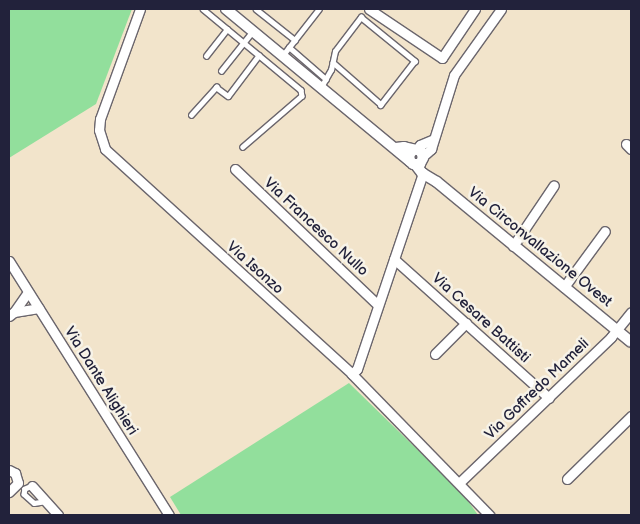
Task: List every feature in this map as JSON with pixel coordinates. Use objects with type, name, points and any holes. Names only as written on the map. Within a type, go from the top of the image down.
[{"type":"street","name":"Via Isonzo","points":[[140,9],[100,125],[101,139],[105,149],[352,374],[489,515]]},
{"type":"street","name":"Via Circonvallazione Ovest","points":[[226,9],[253,30],[286,51],[396,148],[403,157],[417,157],[426,175],[631,342]]},
{"type":"street","points":[[369,9],[442,58],[475,9]]},
{"type":"street","points":[[417,157],[431,149],[432,140],[456,71],[501,9]]},
{"type":"street","name":"Via Francesco Nullo","points":[[235,169],[378,305]]},
{"type":"street","points":[[352,374],[357,369],[394,259],[426,175]]},
{"type":"street","points":[[513,246],[554,185]]},
{"type":"street","points":[[564,287],[605,231]]},
{"type":"street","name":"Via Cesare Battisti","points":[[394,259],[550,398]]},
{"type":"street","name":"Via Dante Alighieri","points":[[9,261],[170,515]]},
{"type":"street","points":[[11,314],[28,292]]},
{"type":"street","points":[[11,314],[39,308]]},
{"type":"street","name":"Via Goffredo Mameli","points":[[459,483],[550,398],[617,330],[631,312]]},
{"type":"street","points":[[435,354],[466,323]]},
{"type":"street","points":[[567,479],[631,416]]},
{"type":"street","points":[[9,492],[18,483],[12,472]]},
{"type":"street","points":[[32,486],[58,515]]},
{"type":"lane","points":[[203,9],[301,90],[302,96],[243,147]]},
{"type":"lane","points":[[256,9],[295,40]]},
{"type":"lane","points":[[286,51],[319,9]]},
{"type":"lane","points":[[324,83],[333,63],[335,51],[360,17],[415,61],[381,105],[333,63]]},
{"type":"lane","points":[[206,56],[228,29]]},
{"type":"lane","points":[[221,71],[253,30]]},
{"type":"lane","points":[[191,115],[216,87],[228,96],[259,55]]},
{"type":"green space","points":[[9,9],[132,9],[96,104],[9,158]]},
{"type":"green space","points":[[349,383],[463,494],[478,515],[181,515],[170,497]]}]
